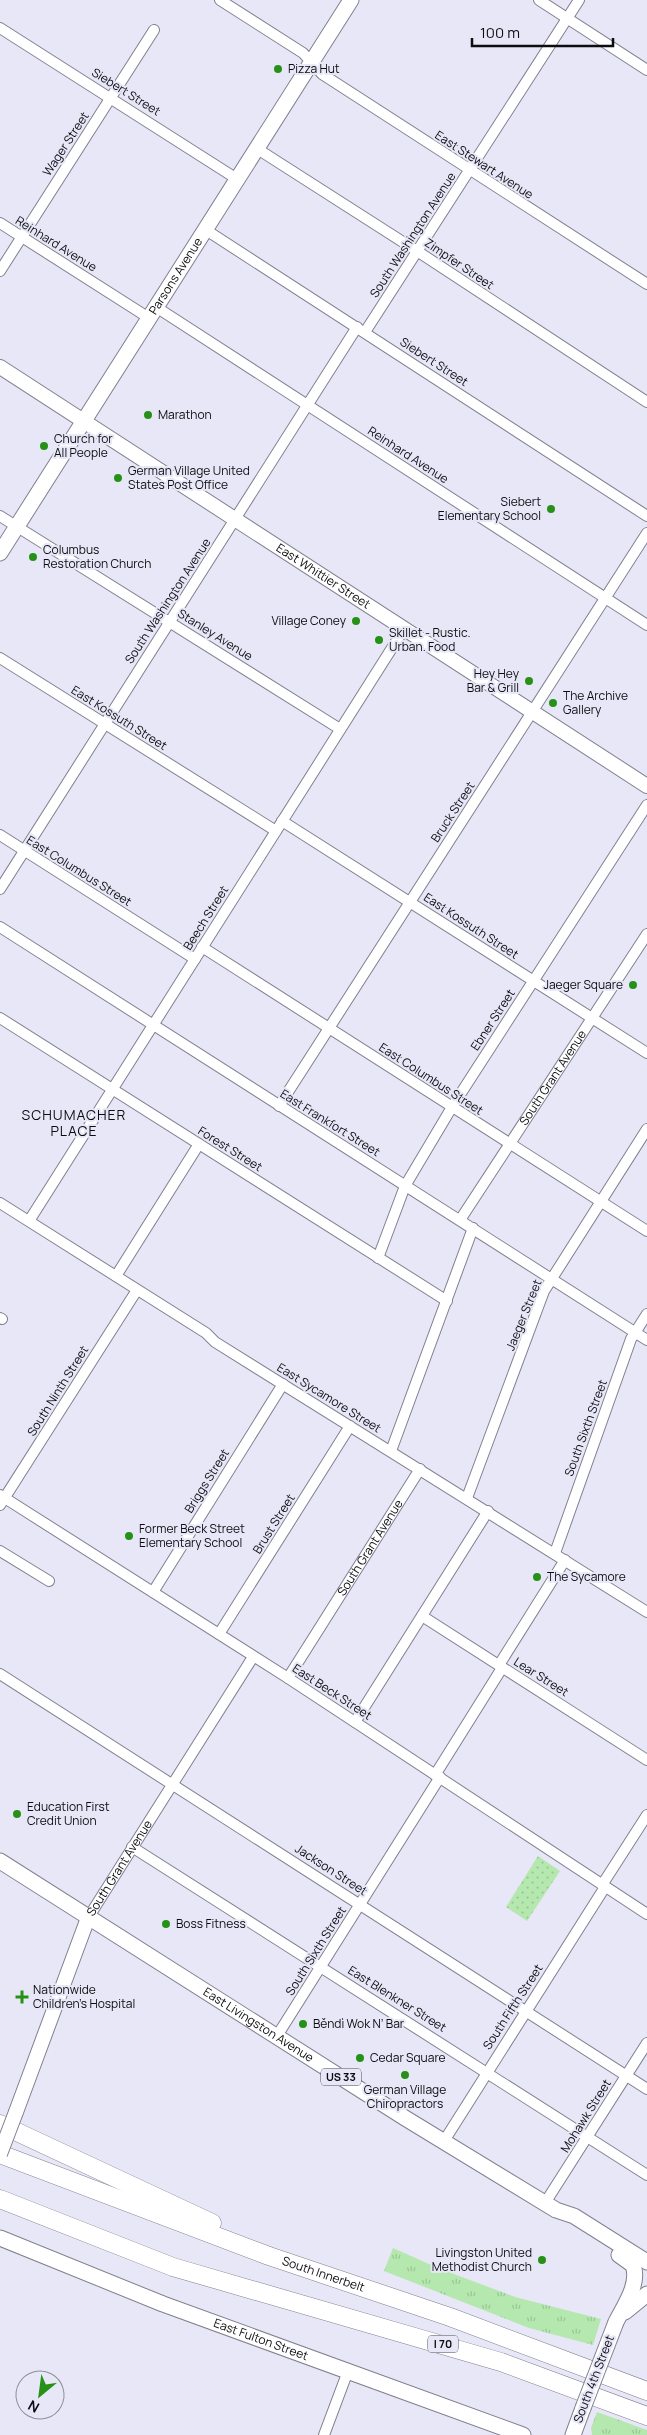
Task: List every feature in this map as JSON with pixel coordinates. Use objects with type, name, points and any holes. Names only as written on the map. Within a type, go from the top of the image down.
[{"type":"highway","points":[[0,2124],[208,2221],[269,2256]]},
{"type":"highway","points":[[0,2149],[47,2170]]},
{"type":"highway","name":"South Innerbelt","points":[[0,2154],[47,2170],[269,2256],[450,2317],[647,2391]]},
{"type":"highway","name":"I 70","points":[[0,2200],[173,2267],[475,2354],[567,2385],[647,2416]]},
{"type":"main road","name":"Parsons Avenue","points":[[0,553],[350,0]]},
{"type":"main road","name":"East Livingston Avenue","points":[[0,1861],[444,2141],[551,2206],[574,2216],[647,2262]]},
{"type":"main road","name":"South 4th Street","points":[[551,2206],[569,2224],[633,2265],[635,2276],[632,2290],[616,2322],[573,2435]]},
{"type":"main road","name":"East Fulton Street","points":[[0,2238],[164,2304],[523,2435]]},
{"type":"main road","name":"South 4th Street","points":[[616,2322],[636,2301],[647,2294]]},
{"type":"street","name":"East Stewart Avenue","points":[[220,0],[303,53],[322,74],[647,284]]},
{"type":"street","points":[[540,0],[647,70]]},
{"type":"street","name":"South Washington Avenue","points":[[0,889],[307,405],[417,251],[578,0]]},
{"type":"street","name":"Siebert Street","points":[[0,28],[237,179]]},
{"type":"street","name":"Wager Street","points":[[0,271],[154,30]]},
{"type":"street","name":"Zimpfer Street","points":[[256,148],[647,402]]},
{"type":"street","name":"Reinhard Avenue","points":[[0,223],[307,405],[647,625]]},
{"type":"street","name":"Siebert Street","points":[[206,230],[647,516]]},
{"type":"street","name":"East Whittier Street","points":[[0,367],[647,786]]},
{"type":"street","name":"Stanley Avenue","points":[[0,516],[340,730]]},
{"type":"street","name":"Bruck Street","points":[[279,1106],[647,532]]},
{"type":"street","name":"Beech Street","points":[[29,1221],[404,629]]},
{"type":"street","name":"East Kossuth Street","points":[[0,658],[276,831]]},
{"type":"street","name":"Ebner Street","points":[[378,1258],[405,1186],[452,1107],[647,805]]},
{"type":"street","name":"East Kossuth Street","points":[[282,821],[647,1053]]},
{"type":"street","name":"East Columbus Street","points":[[0,835],[195,959]]},
{"type":"street","name":"East Frankfort Street","points":[[0,927],[647,1340]]},
{"type":"street","name":"South Grant Avenue","points":[[460,1220],[647,934]]},
{"type":"street","name":"East Columbus Street","points":[[202,948],[647,1231]]},
{"type":"street","name":"Forest Street","points":[[0,1018],[447,1301]]},
{"type":"street","name":"Jaeger Street","points":[[467,1498],[544,1291],[647,1129]]},
{"type":"street","points":[[116,1276],[199,1144]]},
{"type":"street","name":"East Sycamore Street","points":[[0,1203],[283,1384],[647,1612]]},
{"type":"street","points":[[391,1451],[472,1228]]},
{"type":"street","name":"South Ninth Street","points":[[1,1500],[137,1290]]},
{"type":"street","name":"South Sixth Street","points":[[554,1553],[635,1333],[647,1314]]},
{"type":"street","name":"Briggs Street","points":[[153,1592],[283,1384]]},
{"type":"street","name":"Brust Street","points":[[219,1634],[350,1426]]},
{"type":"street","name":"South Grant Avenue","points":[[288,1678],[420,1469]]},
{"type":"street","name":"East Beck Street","points":[[1,1500],[153,1592],[288,1678],[647,1914]]},
{"type":"street","points":[[354,1722],[488,1511]]},
{"type":"street","points":[[0,1550],[49,1581]]},
{"type":"street","name":"South Sixth Street","points":[[277,2036],[361,1904],[565,1560]]},
{"type":"street","name":"Lear Street","points":[[422,1616],[647,1760]]},
{"type":"street","name":"South Grant Avenue","points":[[0,2154],[88,1918],[253,1656]]},
{"type":"street","name":"Jackson Street","points":[[0,1674],[647,2089]]},
{"type":"street","name":"South Fifth Street","points":[[444,2141],[647,1815]]},
{"type":"street","name":"East Blenkner Street","points":[[132,1846],[647,2175]]},
{"type":"street","name":"Mohawk Street","points":[[551,2206],[587,2137],[647,2043]]},
{"type":"street","points":[[324,2435],[348,2371]]},
{"type":"green space","points":[[538,1856],[560,1871],[527,1921],[506,1907]]},
{"type":"green space","points":[[393,2248],[438,2268],[515,2297],[601,2319],[593,2345],[529,2328],[384,2271]]},
{"type":"green space","points":[[597,2412],[647,2430],[647,2435],[592,2435],[591,2428]]},
{"type":"place","name":"Pizza Hut","points":[[278,69]]},
{"type":"place","name":"Marathon","points":[[148,415]]},
{"type":"place","name":"Church for All People","points":[[44,446]]},
{"type":"place","name":"German Village United States Post Office","points":[[118,478]]},
{"type":"place","name":"Siebert Elementary School","points":[[551,509]]},
{"type":"place","name":"Columbus Restoration Church","points":[[33,557]]},
{"type":"place","name":"Village Coney","points":[[356,621]]},
{"type":"place","name":"Skillet - Rustic. Urban. Food","points":[[379,640]]},
{"type":"place","name":"Hey Hey Bar & Grill","points":[[529,681]]},
{"type":"place","name":"The Archive Gallery","points":[[553,703]]},
{"type":"place","name":"Jaeger Square","points":[[633,985]]},
{"type":"place","name":"Former Beck Street Elementary School","points":[[129,1536]]},
{"type":"place","name":"The Sycamore","points":[[537,1577]]},
{"type":"place","name":"Education First Credit Union","points":[[17,1814]]},
{"type":"place","name":"Boss Fitness","points":[[166,1924]]},
{"type":"place","name":"Nationwide Children's Hospital","points":[[22,1997]]},
{"type":"place","name":"Běndì Wok N’ Bar","points":[[303,2024]]},
{"type":"place","name":"Cedar Square","points":[[360,2058]]},
{"type":"place","name":"German Village Chiropractors","points":[[405,2075]]},
{"type":"place","name":"Livingston United Methodist Church","points":[[542,2260]]},
{"type":"district","name":"SCHUMACHER PLACE","points":[[74,1124]]}]
